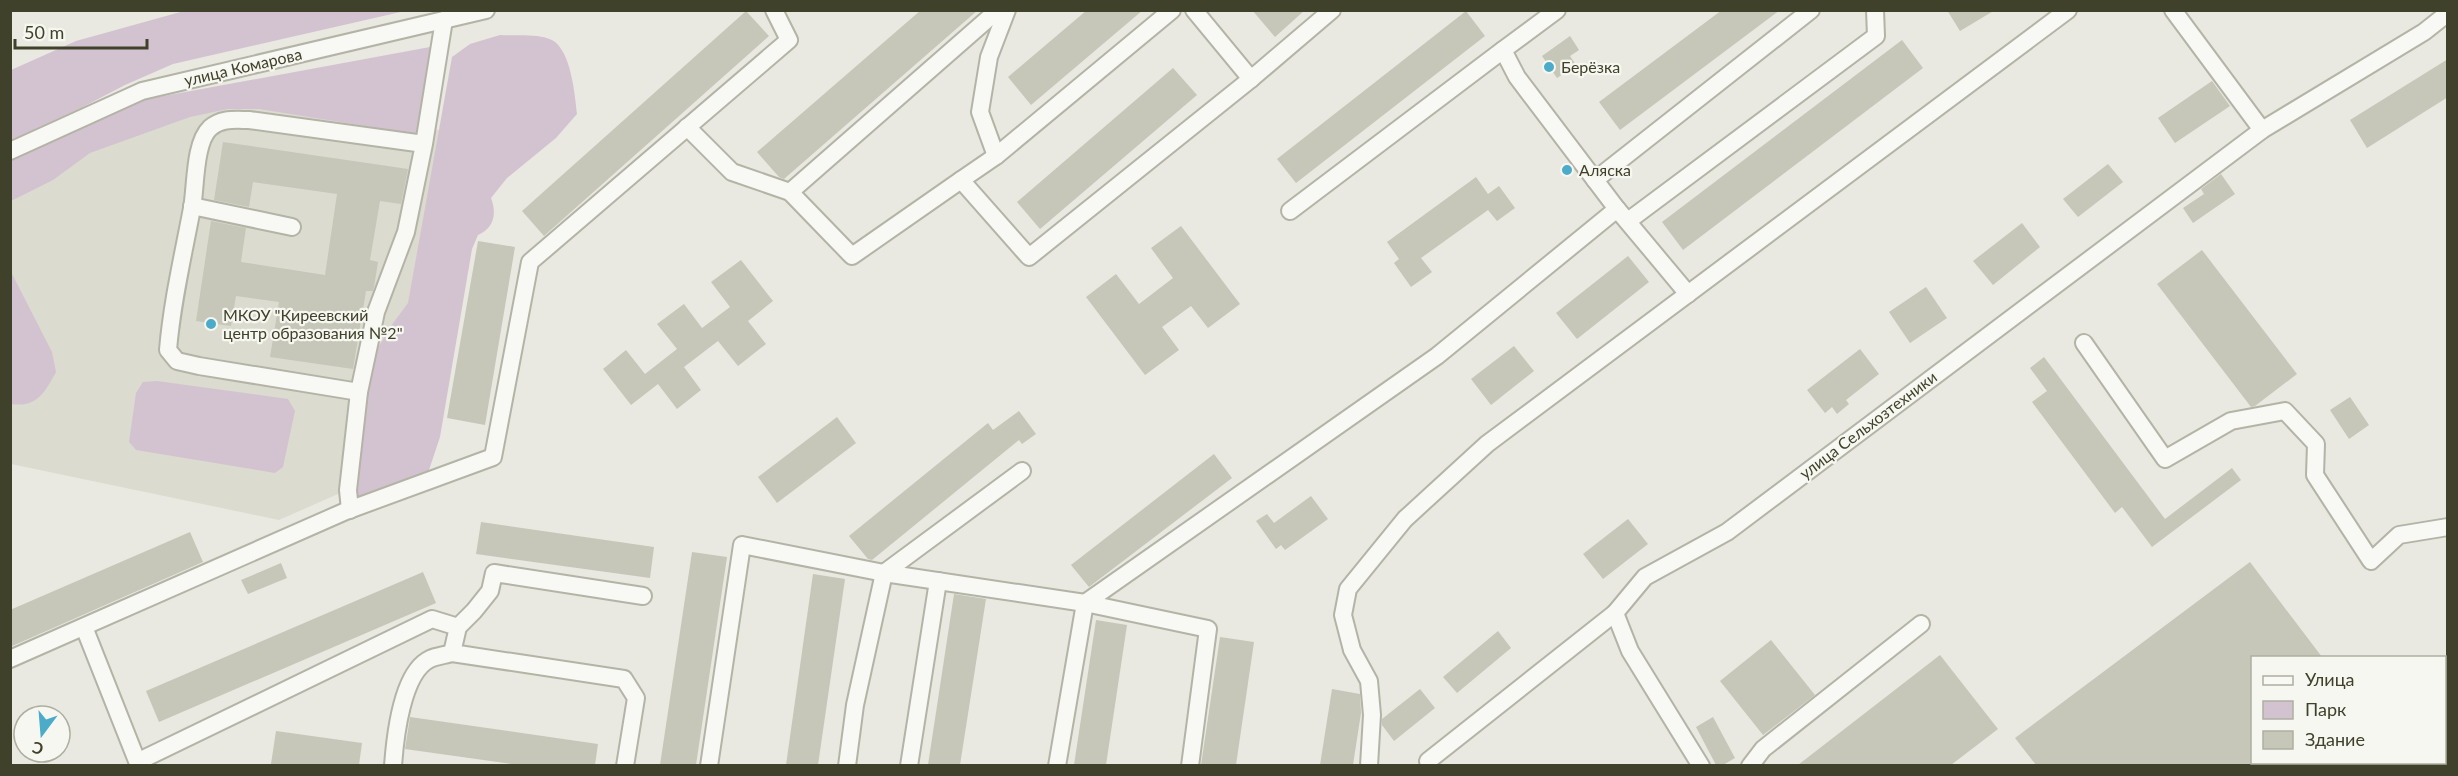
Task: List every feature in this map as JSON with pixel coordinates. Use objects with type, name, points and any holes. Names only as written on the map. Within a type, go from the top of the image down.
[{"type":"street","name":"улица Комарова","points":[[10,151],[142,91],[486,10]]},
{"type":"street","points":[[10,659],[350,510],[493,457],[530,262],[789,40],[774,10]]},
{"type":"street","points":[[790,192],[998,10]]},
{"type":"street","points":[[996,156],[980,112],[989,57],[1007,10]]},
{"type":"street","points":[[687,127],[732,172],[790,192],[852,256],[996,156],[1172,10]]},
{"type":"street","points":[[1194,10],[1251,80]]},
{"type":"street","points":[[961,180],[1029,257],[1251,80],[1332,10]]},
{"type":"street","points":[[1290,211],[1557,10]]},
{"type":"street","points":[[1595,180],[1811,10]]},
{"type":"street","points":[[1057,765],[1084,603],[1437,356],[1622,215],[1876,36],[1875,10]]},
{"type":"street","points":[[1369,765],[1372,715],[1369,681],[1352,650],[1343,615],[1348,589],[1405,519],[1487,444],[2068,10]]},
{"type":"street","points":[[2173,10],[2262,130]]},
{"type":"street","name":"улица Сельхозтехники","points":[[1428,761],[1615,613],[1645,577],[1727,532],[2262,130],[2424,32],[2448,13]]},
{"type":"street","points":[[350,510],[348,490],[359,392],[376,312],[406,232],[424,144],[444,20]]},
{"type":"street","points":[[1503,50],[1517,77],[1595,180],[1688,294]]},
{"type":"street","points":[[359,392],[177,361],[168,350],[198,159],[208,130],[223,120],[249,120],[424,144]]},
{"type":"street","points":[[192,206],[292,227]]},
{"type":"street","points":[[2084,343],[2165,459],[2232,421],[2284,411],[2316,444],[2315,475],[2371,561],[2399,536],[2448,527]]},
{"type":"street","points":[[847,765],[855,705],[884,573],[1022,471]]},
{"type":"street","points":[[709,765],[742,545],[884,573],[1084,603],[1208,629],[1190,765]]},
{"type":"street","points":[[452,653],[458,627],[490,591],[494,573],[643,596]]},
{"type":"street","points":[[909,765],[938,581]]},
{"type":"street","points":[[1615,613],[1630,651],[1701,765]]},
{"type":"street","points":[[84,627],[139,764],[432,619],[458,627]]},
{"type":"street","points":[[1750,765],[1763,749],[1921,624]]},
{"type":"street","points":[[393,765],[395,738],[410,679],[429,659],[452,653],[624,679],[636,698],[625,765]]},
{"type":"shaded area","name":"МКОУ \"Киреевский центр образования №2\"","points":[[225,97],[445,131],[388,472],[279,520],[11,464],[11,185]]},
{"type":"green space","points":[[184,11],[405,11],[173,64],[11,140],[11,70],[76,41]]},
{"type":"green space","points":[[500,35],[540,36],[558,45],[568,63],[577,114],[556,138],[507,178],[491,198],[494,210],[493,220],[488,229],[478,235],[472,249],[440,437],[429,470],[424,477],[364,498],[353,494],[369,373],[379,346],[408,303],[452,57],[470,44]]},
{"type":"green space","points":[[430,47],[433,57],[421,135],[259,109],[228,109],[190,117],[90,153],[53,180],[11,201],[11,160],[142,100]]},
{"type":"green space","points":[[10,270],[52,352],[56,372],[39,397],[20,405],[11,404]]},
{"type":"green space","points":[[157,381],[288,399],[295,411],[283,467],[275,473],[136,450],[129,442],[136,393],[143,382]]},
{"type":"building","points":[[921,10],[978,10],[784,179],[779,177],[757,152]]},
{"type":"building","points":[[1087,10],[1143,10],[1031,105],[1008,77]]},
{"type":"building","points":[[1252,10],[1305,10],[1275,37]]},
{"type":"building","points":[[1722,10],[1780,10],[1620,130],[1599,102]]},
{"type":"building","points":[[1947,10],[1995,10],[1960,31]]},
{"type":"building","points":[[746,11],[769,36],[544,236],[522,211]]},
{"type":"building","points":[[1466,11],[1485,36],[1296,183],[1277,159]]},
{"type":"building","points":[[1570,36],[1579,50],[1570,56],[1576,65],[1557,78],[1542,56]]},
{"type":"building","points":[[1902,40],[1923,68],[1683,250],[1662,222]]},
{"type":"building","points":[[2448,59],[2448,97],[2367,148],[2350,120]]},
{"type":"building","points":[[1173,68],[1197,95],[1040,229],[1017,202]]},
{"type":"building","points":[[2212,81],[2230,106],[2175,143],[2158,118]]},
{"type":"building","points":[[223,142],[408,169],[401,204],[380,201],[370,260],[378,262],[374,287],[373,291],[366,291],[353,369],[270,357],[279,302],[236,296],[231,326],[196,321],[211,221],[246,228],[241,262],[325,275],[337,194],[253,182],[249,207],[214,200]]},
{"type":"building","points":[[2108,164],[2123,182],[2078,217],[2063,199]]},
{"type":"building","points":[[2221,174],[2235,194],[2193,223],[2183,208],[2204,194],[2201,189]]},
{"type":"building","points":[[1476,177],[1488,194],[1499,186],[1515,208],[1497,221],[1488,210],[1421,258],[1432,272],[1411,287],[1394,263],[1399,259],[1387,242]]},
{"type":"building","points":[[2022,223],[2040,247],[1993,285],[1973,261]]},
{"type":"building","points":[[1181,226],[1240,304],[1208,328],[1191,306],[1162,327],[1179,350],[1145,375],[1086,297],[1116,274],[1139,304],[1173,278],[1151,248]]},
{"type":"building","points":[[478,241],[515,247],[485,425],[447,418]]},
{"type":"building","points":[[2202,250],[2297,374],[2255,406],[2251,407],[2157,284]]},
{"type":"building","points":[[1628,256],[1649,282],[1577,339],[1556,313]]},
{"type":"building","points":[[741,260],[773,301],[748,321],[766,344],[738,366],[718,341],[684,367],[701,390],[677,409],[658,384],[631,405],[603,369],[626,350],[645,374],[677,349],[657,324],[684,304],[702,328],[730,307],[711,282]]},
{"type":"building","points":[[1926,287],[1947,318],[1910,343],[1889,312]]},
{"type":"building","points":[[1514,346],[1534,371],[1491,405],[1471,379]]},
{"type":"building","points":[[1860,349],[1879,374],[1846,400],[1849,404],[1837,414],[1832,407],[1825,413],[1807,390]]},
{"type":"building","points":[[2044,357],[2165,519],[2232,468],[2241,480],[2152,547],[2122,507],[2115,513],[2032,402],[2047,391],[2030,368]]},
{"type":"building","points":[[2350,397],[2369,425],[2349,439],[2330,410]]},
{"type":"building","points":[[1019,411],[1036,434],[1022,444],[1019,440],[872,560],[868,559],[849,536],[988,423],[993,430]]},
{"type":"building","points":[[837,417],[856,443],[777,503],[758,477]]},
{"type":"building","points":[[1214,454],[1232,478],[1089,587],[1071,565]]},
{"type":"building","points":[[1311,496],[1328,519],[1285,550],[1281,545],[1276,549],[1256,521],[1267,514],[1274,523]]},
{"type":"building","points":[[1628,519],[1648,544],[1603,579],[1583,554]]},
{"type":"building","points":[[481,522],[654,547],[650,578],[476,554]]},
{"type":"building","points":[[190,532],[203,562],[10,647],[10,610]]},
{"type":"building","points":[[692,552],[727,557],[696,765],[660,765]]},
{"type":"building","points":[[2250,562],[2321,656],[2251,656],[2251,764],[2253,765],[2036,765],[2015,738]]},
{"type":"building","points":[[281,563],[287,578],[248,594],[241,580]]},
{"type":"building","points":[[423,572],[436,603],[159,722],[146,691]]},
{"type":"building","points":[[813,574],[845,579],[818,765],[786,765]]},
{"type":"building","points":[[954,594],[986,599],[960,765],[928,765]]},
{"type":"building","points":[[1096,620],[1127,625],[1106,765],[1074,765]]},
{"type":"building","points":[[1498,631],[1511,648],[1457,693],[1443,677]]},
{"type":"building","points":[[1220,637],[1254,642],[1236,765],[1201,765]]},
{"type":"building","points":[[1771,640],[1815,695],[1763,735],[1720,681]]},
{"type":"building","points":[[1940,655],[1998,729],[1951,765],[1798,765]]},
{"type":"building","points":[[1332,689],[1360,694],[1361,713],[1353,765],[1320,765]]},
{"type":"building","points":[[1420,689],[1435,708],[1394,741],[1382,725],[1382,719]]},
{"type":"building","points":[[410,717],[598,744],[595,765],[518,765],[405,749]]},
{"type":"building","points":[[1713,717],[1735,758],[1723,765],[1716,765],[1696,727]]},
{"type":"building","points":[[276,731],[362,743],[359,765],[271,764]]},
{"type":"place","name":"Берёзка","points":[[1549,67]]},
{"type":"place","name":"Аляска","points":[[1567,170]]},
{"type":"place","name":"МКОУ \"Киреевский центр образования №2\"","points":[[211,324]]}]
